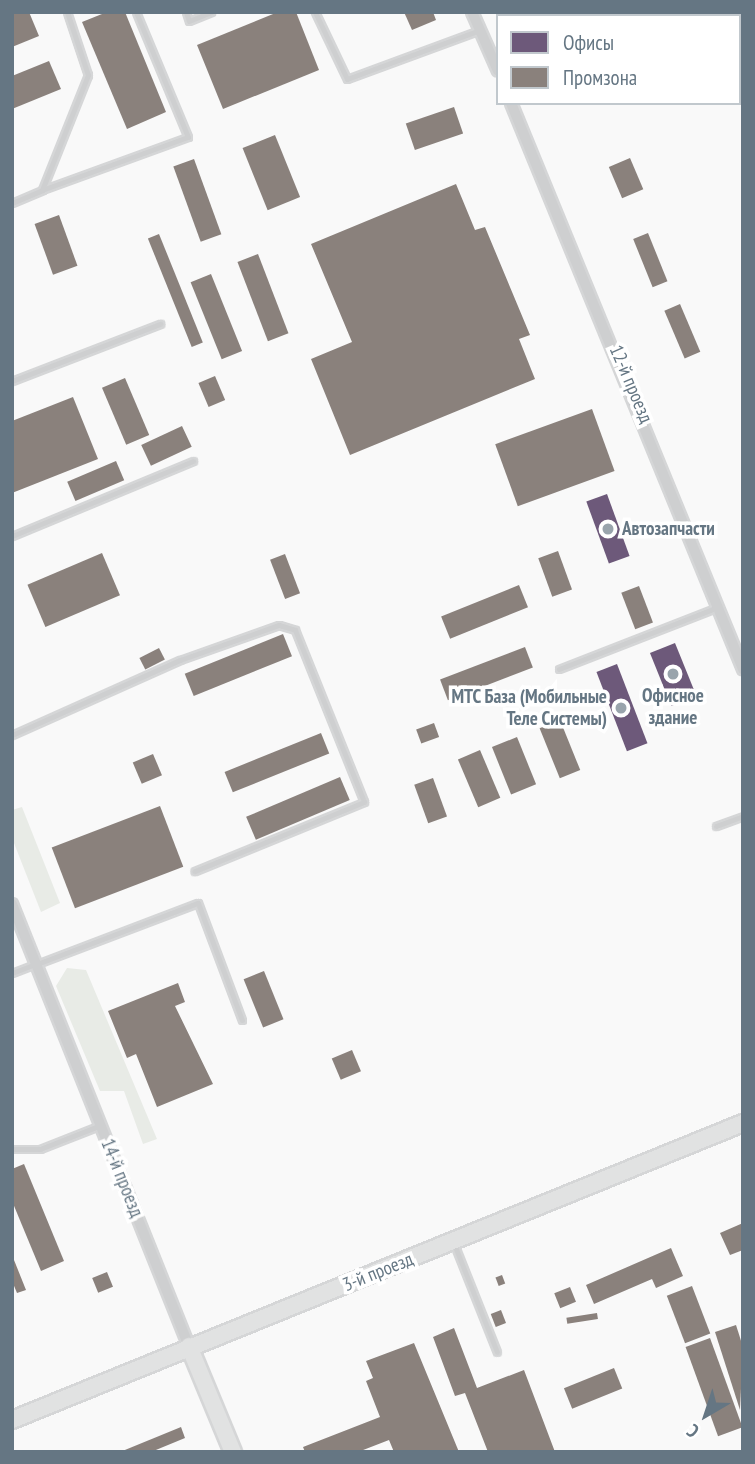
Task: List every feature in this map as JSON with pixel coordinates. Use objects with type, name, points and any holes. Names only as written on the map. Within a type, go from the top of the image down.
[{"type":"street","points":[[472,12],[496,66]]},
{"type":"street","name":"12-й проезд","points":[[513,105],[743,668]]},
{"type":"street","name":"14-й проезд","points":[[12,904],[233,1452]]},
{"type":"street","name":"3-й проезд","points":[[12,1420],[743,1123]]},
{"type":"lane","points":[[42,190],[88,75],[68,12]]},
{"type":"lane","points":[[12,203],[188,137],[136,12]]},
{"type":"lane","points":[[186,12],[189,21],[211,12]]},
{"type":"lane","points":[[315,12],[347,79],[480,30]]},
{"type":"lane","points":[[12,381],[160,324]]},
{"type":"lane","points":[[12,536],[193,461]]},
{"type":"lane","points":[[559,669],[718,607]]},
{"type":"lane","points":[[12,734],[180,660],[279,625],[295,630],[364,802],[195,872]]},
{"type":"lane","points":[[716,826],[743,816]]},
{"type":"lane","points":[[12,974],[198,903],[242,1020]]},
{"type":"lane","points":[[12,1149],[40,1149],[101,1125]]},
{"type":"lane","points":[[453,1242],[497,1352]]},
{"type":"shaded area","points":[[22,807],[60,903],[41,912],[12,838],[12,810]]},
{"type":"shaded area","points":[[67,968],[86,970],[157,1139],[143,1144],[124,1091],[100,1091],[56,986]]},
{"type":"building: Офисы","name":"Автозапчасти","points":[[607,494],[630,556],[609,564],[586,502]]},
{"type":"building: Офисы","name":"Офисное здание","points":[[675,643],[696,696],[671,706],[650,653]]},
{"type":"building: Офисы","name":"МТС База (Мобильные Теле Системы)","points":[[617,664],[647,743],[627,751],[596,672]]},
{"type":"building: Промзона","points":[[12,12],[29,12],[39,36],[12,47]]},
{"type":"building: Промзона","points":[[107,12],[125,12],[166,112],[127,129],[82,22]]},
{"type":"building: Промзона","points":[[278,12],[296,12],[319,70],[223,109],[197,45]]},
{"type":"building: Промзона","points":[[404,12],[433,12],[436,20],[412,30]]},
{"type":"building: Промзона","points":[[49,61],[61,89],[12,109],[12,76]]},
{"type":"building: Промзона","points":[[454,107],[463,133],[415,150],[406,124]]},
{"type":"building: Промзона","points":[[275,135],[300,197],[268,210],[243,148]]},
{"type":"building: Промзона","points":[[630,158],[643,189],[622,198],[609,167]]},
{"type":"building: Промзона","points":[[194,159],[221,234],[201,242],[173,167]]},
{"type":"building: Промзона","points":[[456,184],[475,230],[485,227],[530,335],[519,339],[535,379],[350,455],[311,359],[352,342],[311,244]]},
{"type":"building: Промзона","points":[[59,215],[77,266],[53,275],[35,224]]},
{"type":"building: Промзона","points":[[648,233],[667,281],[653,287],[633,239]]},
{"type":"building: Промзона","points":[[159,234],[203,342],[192,347],[148,238]]},
{"type":"building: Промзона","points":[[258,254],[288,333],[268,341],[237,262]]},
{"type":"building: Промзона","points":[[211,274],[242,351],[222,359],[191,282]]},
{"type":"building: Промзона","points":[[680,304],[700,352],[685,359],[664,311]]},
{"type":"building: Промзона","points":[[215,376],[225,400],[209,407],[198,383]]},
{"type":"building: Промзона","points":[[125,378],[149,435],[126,445],[102,388]]},
{"type":"building: Промзона","points":[[73,397],[98,459],[12,493],[12,421]]},
{"type":"building: Промзона","points":[[592,409],[615,471],[518,506],[495,444]]},
{"type":"building: Промзона","points":[[182,426],[192,447],[151,466],[141,445]]},
{"type":"building: Промзона","points":[[116,461],[124,480],[75,501],[67,482]]},
{"type":"building: Промзона","points":[[558,551],[572,590],[552,597],[538,558]]},
{"type":"building: Промзона","points":[[102,553],[120,595],[45,627],[27,585]]},
{"type":"building: Промзона","points":[[285,554],[300,593],[285,599],[270,560]]},
{"type":"building: Промзона","points":[[519,585],[528,607],[450,639],[441,616]]},
{"type":"building: Промзона","points":[[639,586],[653,622],[635,629],[621,593]]},
{"type":"building: Промзона","points":[[283,634],[292,656],[194,696],[185,674]]},
{"type":"building: Промзона","points":[[525,647],[533,668],[448,700],[440,680]]},
{"type":"building: Промзона","points":[[159,648],[165,660],[145,670],[139,658]]},
{"type":"building: Промзона","points":[[560,720],[580,770],[560,778],[540,728]]},
{"type":"building: Промзона","points":[[434,723],[439,737],[421,744],[416,729]]},
{"type":"building: Промзона","points":[[321,733],[329,753],[233,792],[225,772]]},
{"type":"building: Промзона","points":[[517,737],[536,784],[511,794],[492,747]]},
{"type":"building: Промзона","points":[[480,750],[500,798],[478,807],[458,759]]},
{"type":"building: Промзона","points":[[153,754],[162,775],[142,784],[133,763]]},
{"type":"building: Промзона","points":[[340,777],[350,800],[256,840],[246,817]]},
{"type":"building: Промзона","points":[[433,778],[447,817],[428,823],[414,785]]},
{"type":"building: Промзона","points":[[160,806],[183,867],[75,908],[52,848]]},
{"type":"building: Промзона","points":[[264,971],[283,1019],[263,1027],[244,979]]},
{"type":"building: Промзона","points":[[178,983],[185,1002],[175,1006],[213,1084],[157,1107],[136,1054],[127,1058],[108,1011]]},
{"type":"building: Промзона","points":[[352,1050],[361,1071],[341,1080],[332,1059]]},
{"type":"building: Промзона","points":[[24,1164],[64,1261],[41,1271],[12,1201],[12,1169]]},
{"type":"building: Промзона","points":[[743,1223],[743,1250],[730,1255],[720,1233]]},
{"type":"building: Промзона","points":[[671,1248],[683,1276],[656,1288],[652,1279],[594,1304],[586,1285]]},
{"type":"building: Промзона","points":[[12,1255],[26,1290],[17,1293],[12,1281]]},
{"type":"building: Промзона","points":[[107,1272],[113,1287],[98,1293],[92,1278]]},
{"type":"building: Промзона","points":[[502,1275],[505,1283],[499,1286],[495,1278]]},
{"type":"building: Промзона","points":[[692,1286],[710,1334],[685,1343],[667,1296]]},
{"type":"building: Промзона","points":[[570,1287],[576,1302],[560,1308],[554,1293]]},
{"type":"building: Промзона","points":[[501,1310],[506,1323],[496,1327],[491,1314]]},
{"type":"building: Промзона","points":[[597,1313],[598,1319],[567,1324],[566,1318]]},
{"type":"building: Промзона","points":[[736,1325],[743,1347],[740,1410],[715,1332]]},
{"type":"building: Промзона","points":[[454,1328],[477,1388],[524,1370],[555,1452],[488,1452],[465,1393],[455,1396],[433,1337]]},
{"type":"building: Промзона","points":[[710,1338],[742,1427],[718,1436],[686,1347]]},
{"type":"building: Промзона","points":[[414,1343],[459,1452],[394,1452],[389,1440],[358,1452],[305,1452],[303,1447],[380,1417],[366,1381],[373,1378],[366,1361]]},
{"type":"building: Промзона","points":[[614,1368],[622,1388],[572,1409],[564,1388]]},
{"type":"building: Промзона","points":[[181,1427],[185,1438],[151,1452],[120,1452]]},
{"type":"place","name":"Автозапчасти","points":[[608,529]]},
{"type":"place","name":"Офисное здание","points":[[673,674]]},
{"type":"place","name":"МТС База (Мобильные Теле Системы)","points":[[621,708]]}]
